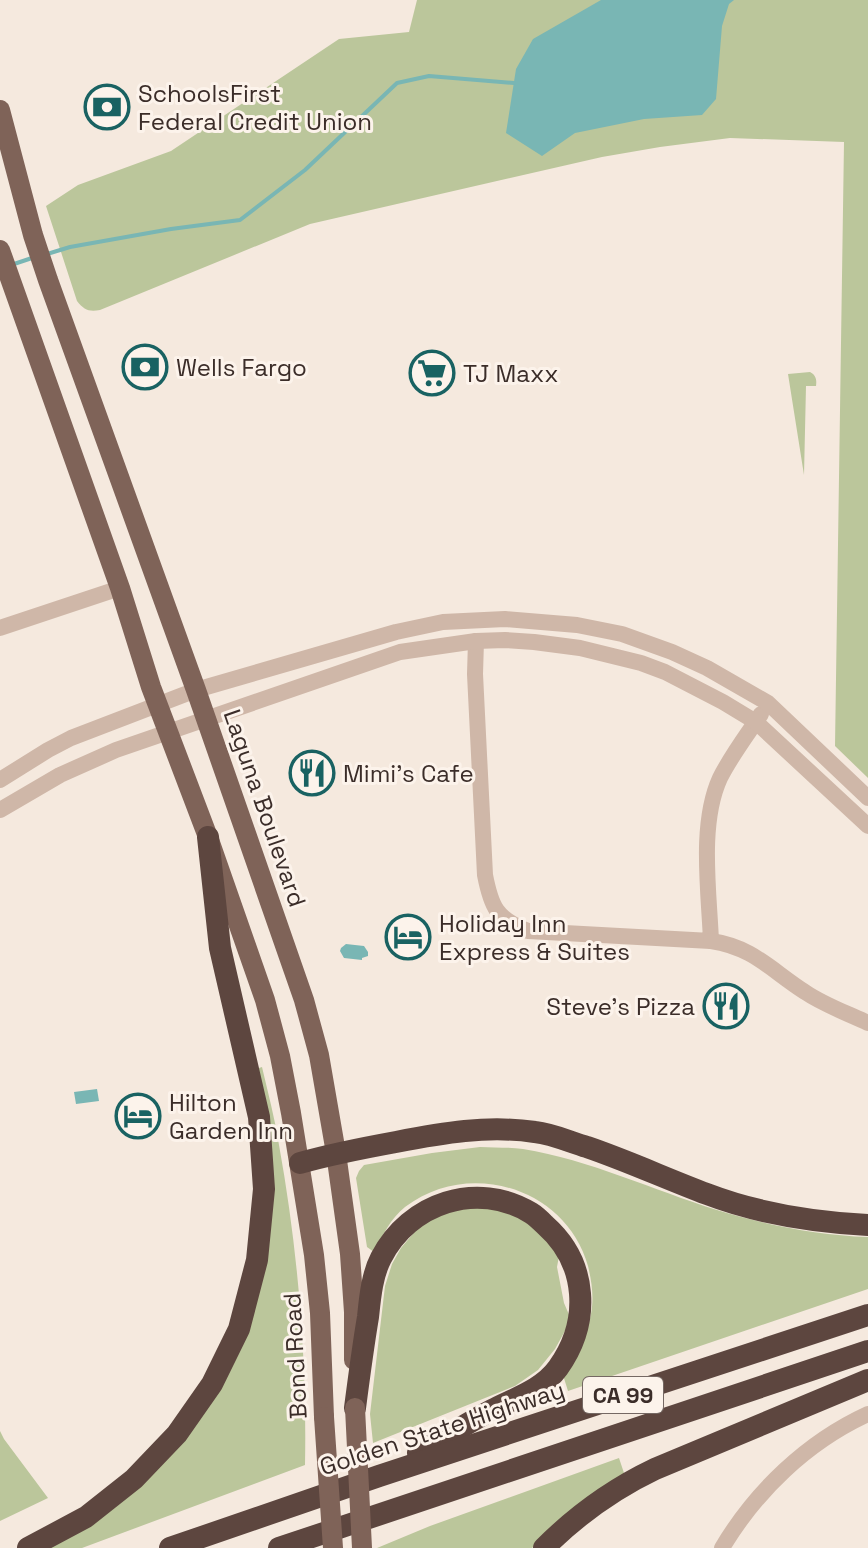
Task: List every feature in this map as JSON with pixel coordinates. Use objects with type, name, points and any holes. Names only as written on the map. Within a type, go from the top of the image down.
[{"type":"highway","points":[[28,1548],[86,1517],[134,1479],[177,1434],[212,1384],[239,1329],[257,1260],[264,1189],[259,1117],[220,948],[208,837]]},
{"type":"highway","points":[[300,1163],[437,1134],[504,1128],[538,1132],[606,1154],[748,1208],[780,1216],[868,1225]]},
{"type":"highway","points":[[355,1408],[371,1294],[380,1259],[400,1229],[429,1208],[463,1198],[499,1199],[532,1213],[559,1237],[576,1268],[581,1304],[575,1339],[556,1370],[529,1393],[493,1409],[379,1476]]},
{"type":"highway","name":"Golden State Highway","points":[[170,1548],[868,1315]]},
{"type":"highway","name":"CA 99","points":[[279,1548],[868,1351]]},
{"type":"highway","points":[[544,1548],[579,1516],[628,1482],[868,1380]]},
{"type":"main road","name":"Laguna Boulevard","points":[[0,110],[48,280],[207,720],[304,1000],[319,1055],[350,1254],[362,1548]]},
{"type":"main road","points":[[0,250],[120,588],[157,705],[208,837],[265,1000],[280,1056],[300,1163]]},
{"type":"main road","name":"Bond Road","points":[[300,1163],[320,1313],[333,1548]]},
{"type":"street","points":[[0,628],[120,588]]},
{"type":"street","points":[[0,780],[71,738],[196,690],[396,632],[443,622],[505,619],[577,625],[622,634],[684,657],[768,703],[868,798]]},
{"type":"street","points":[[476,641],[484,862],[489,897],[505,919],[528,931],[725,943],[756,956],[809,995],[868,1023]]},
{"type":"street","points":[[0,810],[74,769],[116,750],[400,652],[476,641],[534,642],[580,648],[641,663],[723,702],[756,722],[868,826]]},
{"type":"street","points":[[711,941],[708,822],[720,780],[768,703]]},
{"type":"street","points":[[722,1548],[753,1502],[784,1470],[830,1435],[868,1414]]},
{"type":"green space","points":[[417,0],[868,0],[868,778],[835,746],[844,142],[730,138],[602,157],[310,224],[100,310],[87,310],[77,301],[46,206],[78,185],[171,151],[339,39],[409,32]]},
{"type":"green space","points":[[810,372],[815,376],[816,386],[806,386],[804,475],[788,374]]},
{"type":"green space","points":[[262,1067],[286,1185],[296,1264],[303,1345],[305,1465],[82,1548],[50,1548],[180,1443],[264,1274],[256,1069]]},
{"type":"green space","points":[[480,1147],[523,1149],[573,1160],[754,1220],[811,1232],[868,1237],[868,1289],[568,1391],[563,1375],[580,1346],[589,1322],[591,1278],[576,1239],[559,1217],[537,1200],[512,1189],[485,1184],[458,1185],[430,1192],[400,1211],[374,1252],[367,1247],[356,1178],[364,1165]]},
{"type":"green space","points":[[493,1206],[534,1224],[559,1256],[557,1267],[570,1317],[566,1329],[538,1370],[515,1386],[373,1443],[370,1414],[385,1286],[392,1264],[417,1229],[433,1217],[452,1209]]},
{"type":"green space","points":[[0,1431],[48,1498],[0,1521]]},
{"type":"green space","points":[[619,1458],[625,1476],[569,1514],[532,1548],[377,1548],[430,1526]]},
{"type":"water","points":[[601,0],[734,0],[729,4],[722,26],[716,99],[702,115],[644,119],[575,133],[542,156],[506,133],[516,69],[533,39]]},
{"type":"water","points":[[346,944],[364,946],[368,956],[362,960],[344,958],[340,951]]},
{"type":"water","points":[[97,1089],[99,1101],[76,1104],[74,1092]]},
{"type":"waterway","points":[[44,255],[70,247],[240,220],[305,170],[397,83],[429,76],[514,83]]},
{"type":"waterway","points":[[14,264],[32,258]]},
{"type":"place","name":"SchoolsFirst Federal Credit Union","points":[[107,107]]},
{"type":"place","name":"Wells Fargo","points":[[145,367]]},
{"type":"place","name":"TJ Maxx","points":[[432,373]]},
{"type":"place","name":"Mimi's Cafe","points":[[312,773]]},
{"type":"place","name":"Holiday Inn Express & Suites","points":[[408,937]]},
{"type":"place","name":"Steve's Pizza","points":[[726,1006]]},
{"type":"place","name":"Hilton Garden Inn","points":[[138,1116]]}]
